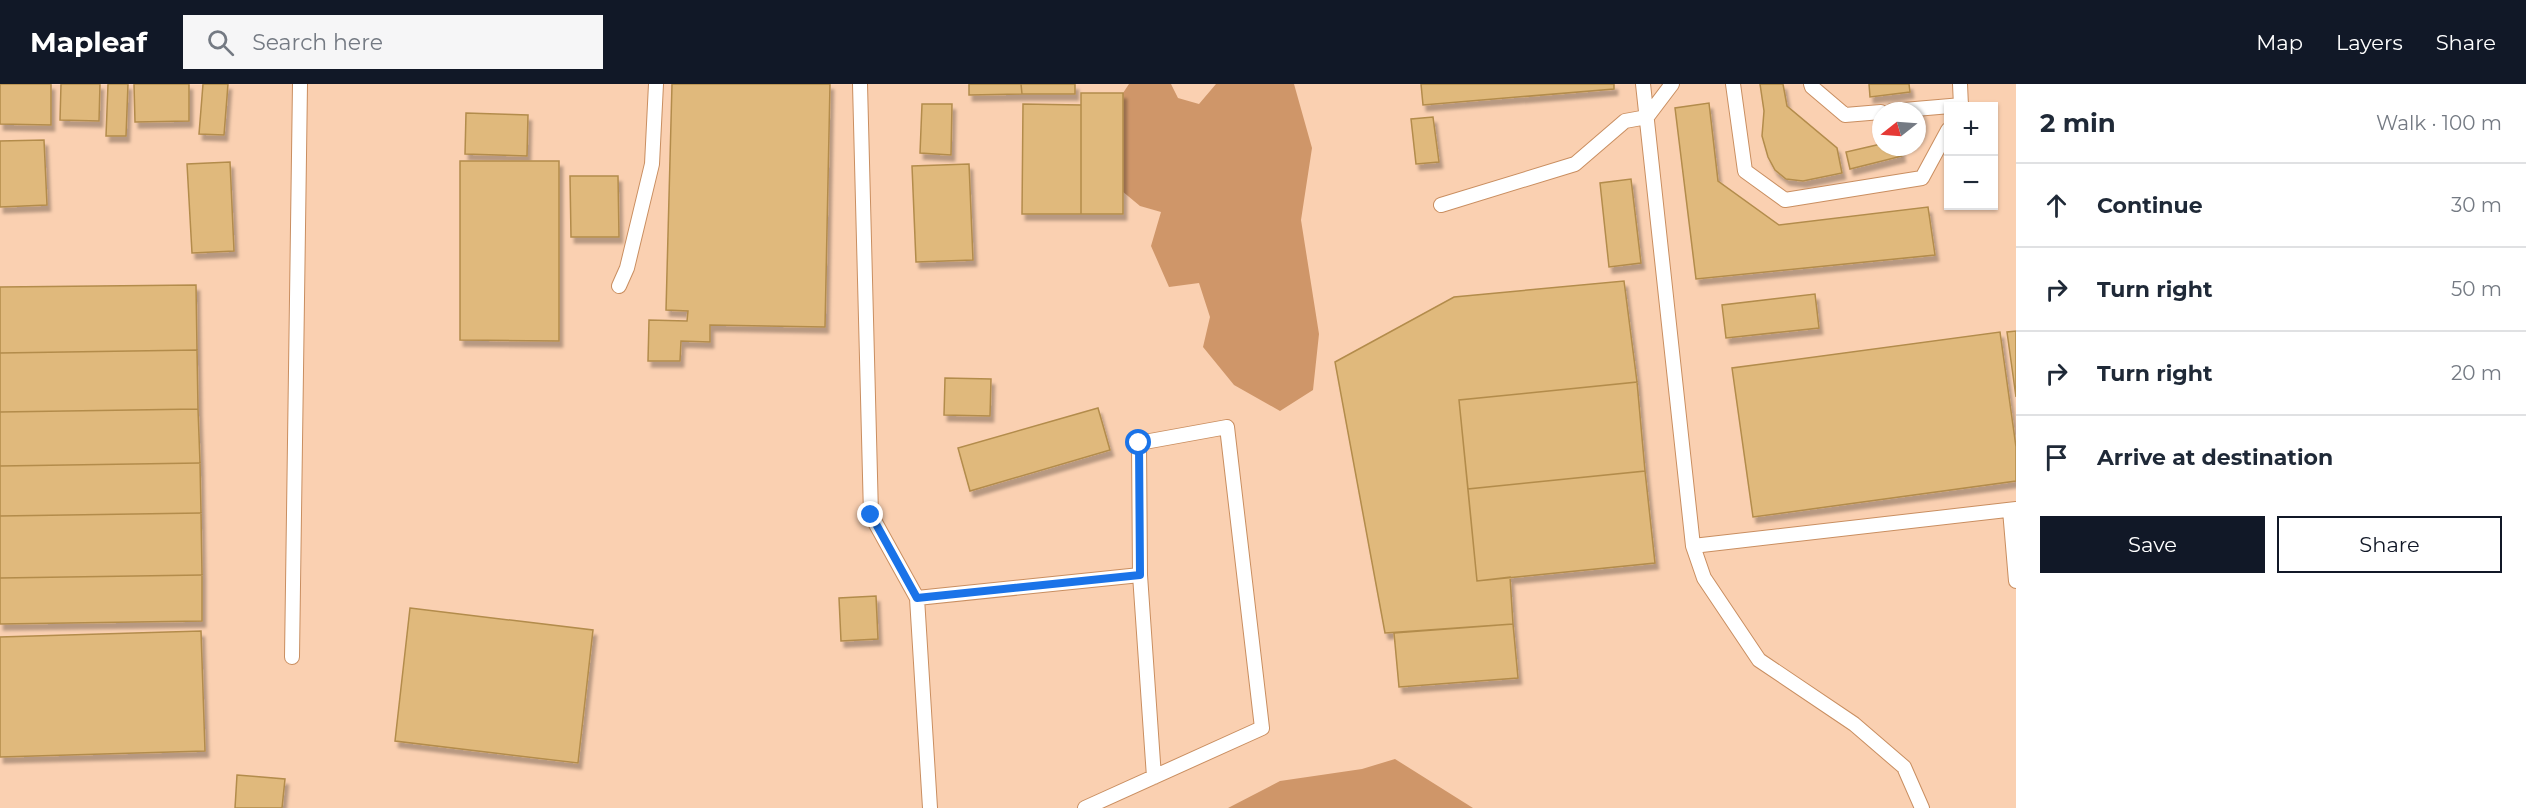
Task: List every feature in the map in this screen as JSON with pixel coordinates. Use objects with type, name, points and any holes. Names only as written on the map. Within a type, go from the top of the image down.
[{"type":"lane","points":[[292,657],[300,84]]},
{"type":"lane","points":[[619,286],[627,268],[652,164],[656,84]]},
{"type":"lane","points":[[860,84],[871,515],[917,598],[930,808]]},
{"type":"lane","points":[[1643,84],[1693,546],[1704,578],[1759,660],[1854,724],[1904,766],[1922,808]]},
{"type":"lane","points":[[1441,206],[1575,164],[1625,121],[1647,117],[1672,84]]},
{"type":"lane","points":[[1733,84],[1745,171],[1785,200],[1922,178],[1944,137]]},
{"type":"lane","points":[[1811,84],[1845,115],[1872,113]]},
{"type":"lane","points":[[1960,84],[1962,102]]},
{"type":"lane","points":[[1926,109],[1944,107]]},
{"type":"lane","points":[[1084,808],[1154,777],[1262,728],[1227,428],[1139,443],[1140,575],[1154,777]]},
{"type":"lane","points":[[1693,546],[2013,509],[2016,581]]},
{"type":"lane","points":[[917,598],[1140,575]]},
{"type":"shaded area","points":[[0,84],[2016,84],[2016,808],[0,808]]},
{"type":"shaded area","points":[[1129,84],[1171,84],[1178,98],[1199,104],[1216,84],[1294,84],[1312,148],[1301,220],[1319,334],[1313,390],[1280,411],[1234,385],[1203,347],[1210,317],[1199,283],[1169,287],[1151,246],[1161,212],[1140,206],[1122,191],[1123,93]]},
{"type":"shaded area","points":[[1395,759],[1473,808],[1228,808],[1280,781],[1362,769]]},
{"type":"building","points":[[0,84],[51,84],[51,125],[0,124]]},
{"type":"building","points":[[61,84],[100,84],[99,121],[60,120]]},
{"type":"building","points":[[108,84],[128,84],[126,136],[106,136]]},
{"type":"building","points":[[134,84],[189,84],[189,121],[135,122]]},
{"type":"building","points":[[203,84],[228,84],[224,135],[199,134]]},
{"type":"building","points":[[672,84],[830,84],[825,327],[710,325],[710,342],[681,341],[680,361],[648,361],[649,320],[687,321],[688,311],[666,310]]},
{"type":"building","points":[[969,84],[1021,84],[1022,94],[969,95]]},
{"type":"building","points":[[1021,84],[1075,84],[1075,94],[1022,94]]},
{"type":"building","points":[[1421,84],[1614,84],[1614,89],[1423,105]]},
{"type":"building","points":[[1760,84],[1783,84],[1787,106],[1837,148],[1842,173],[1803,181],[1786,179],[1775,170],[1768,157],[1762,136],[1764,111]]},
{"type":"building","points":[[1869,84],[1909,84],[1910,92],[1870,97]]},
{"type":"building","points":[[1081,93],[1123,93],[1123,214],[1081,214]]},
{"type":"building","points":[[1709,103],[1718,181],[1779,225],[1928,207],[1935,255],[1696,279],[1675,108]]},
{"type":"building","points":[[922,104],[952,104],[951,155],[920,153]]},
{"type":"building","points":[[1023,104],[1081,105],[1081,214],[1022,214]]},
{"type":"building","points":[[466,113],[528,115],[527,156],[465,154]]},
{"type":"building","points":[[1433,117],[1439,162],[1416,164],[1411,119]]},
{"type":"building","points":[[44,140],[47,205],[0,207],[0,141]]},
{"type":"building","points":[[1872,146],[1872,156],[1902,156],[1850,169],[1846,152]]},
{"type":"building","points":[[460,161],[559,161],[559,341],[460,340]]},
{"type":"building","points":[[230,162],[234,251],[192,253],[187,164]]},
{"type":"building","points":[[969,164],[973,260],[916,262],[912,166]]},
{"type":"building","points":[[570,176],[618,176],[619,237],[571,237]]},
{"type":"building","points":[[1631,179],[1641,263],[1609,267],[1600,183]]},
{"type":"building","points":[[1624,281],[1637,382],[1459,400],[1477,581],[1510,577],[1513,624],[1385,633],[1335,362],[1454,297]]},
{"type":"building","points":[[196,285],[197,350],[0,353],[0,287]]},
{"type":"building","points":[[1815,294],[1819,328],[1726,338],[1722,305]]},
{"type":"building","points":[[2016,331],[2016,397],[2007,332]]},
{"type":"building","points":[[2000,332],[2016,447],[2016,481],[1753,517],[1732,368]]},
{"type":"building","points":[[197,350],[198,409],[0,412],[0,353]]},
{"type":"building","points":[[945,378],[991,379],[990,416],[944,415]]},
{"type":"building","points":[[1637,382],[1645,471],[1468,489],[1459,400]]},
{"type":"building","points":[[1098,408],[1110,450],[970,491],[958,448]]},
{"type":"building","points":[[198,409],[200,463],[0,466],[0,412]]},
{"type":"building","points":[[200,463],[201,513],[0,516],[0,466]]},
{"type":"building","points":[[1645,471],[1655,563],[1477,581],[1468,489]]},
{"type":"building","points":[[201,513],[202,575],[0,578],[0,516]]},
{"type":"building","points":[[202,575],[202,621],[0,624],[0,578]]},
{"type":"building","points":[[876,596],[878,639],[841,641],[839,598]]},
{"type":"building","points":[[410,608],[593,630],[578,763],[395,741]]},
{"type":"building","points":[[1513,624],[1518,678],[1399,687],[1394,633]]},
{"type":"building","points":[[201,631],[205,751],[0,757],[0,637]]},
{"type":"building","points":[[237,775],[285,779],[282,808],[235,808]]},
{"type":"route","points":[[871,515],[917,598],[1140,575],[1139,443]]}]
